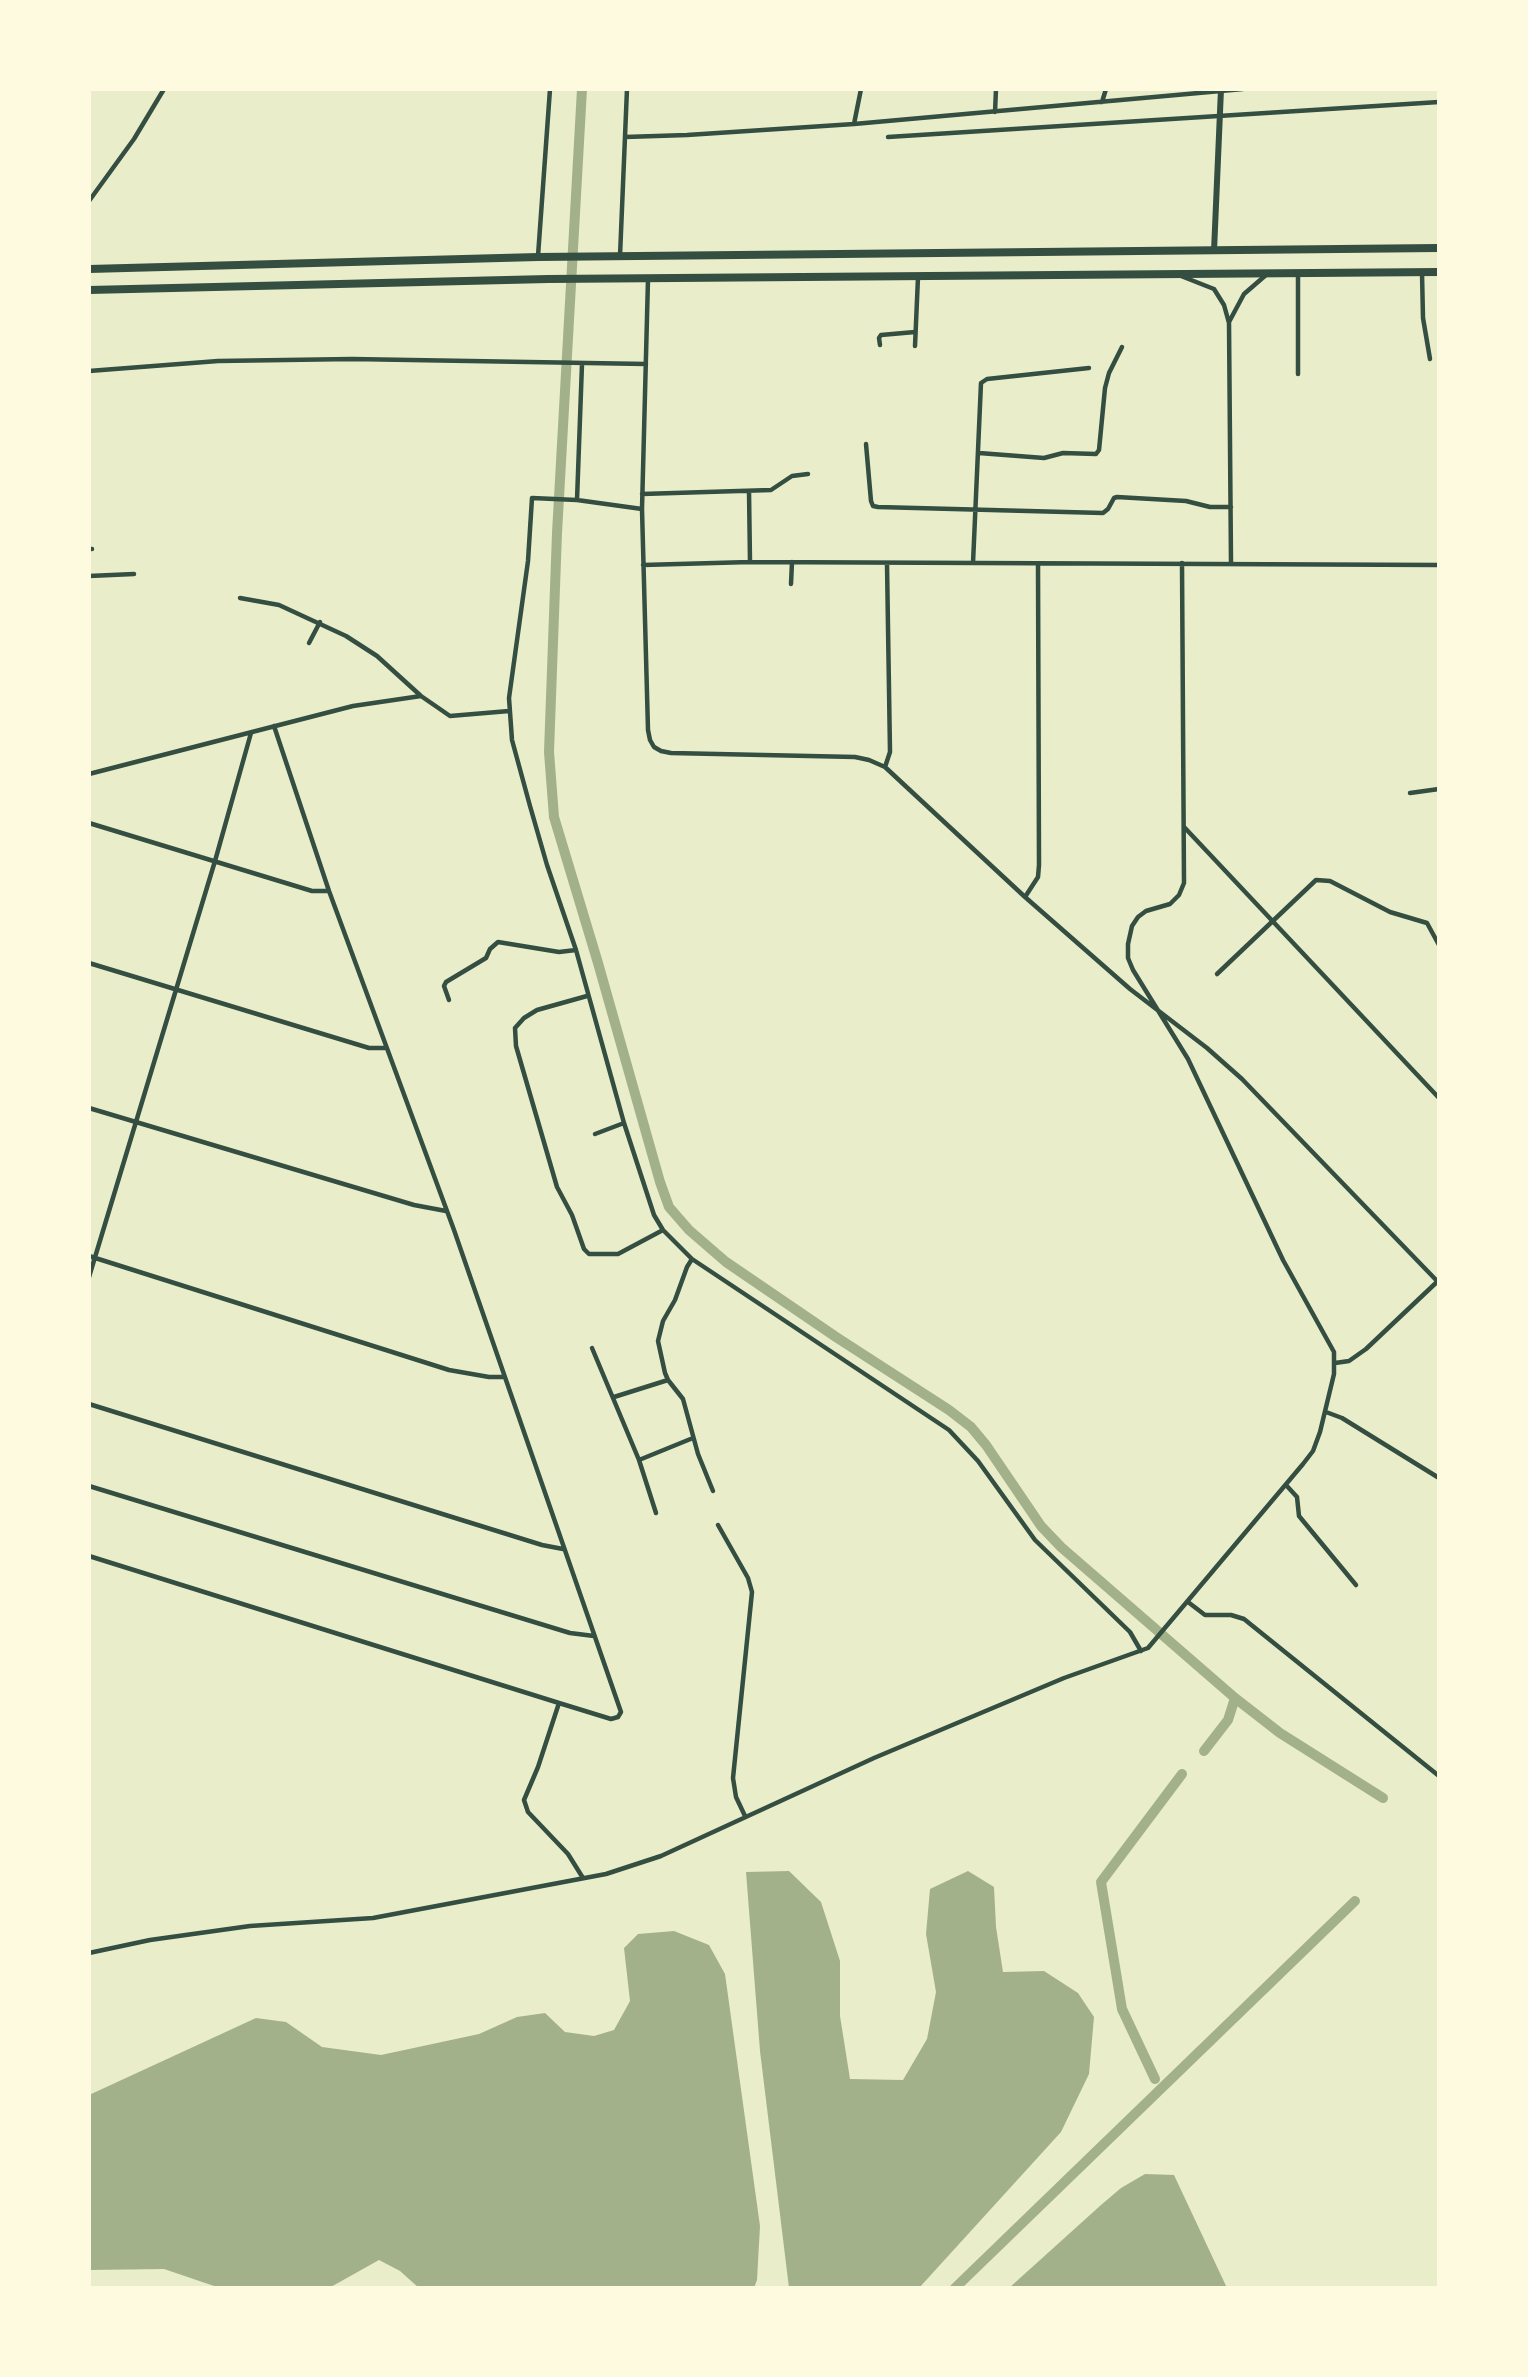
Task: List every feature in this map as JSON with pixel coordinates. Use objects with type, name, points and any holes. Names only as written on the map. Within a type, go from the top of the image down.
[{"type":"highway","points":[[89,268],[542,257],[1439,248]]},
{"type":"highway","points":[[89,290],[648,277],[1439,272]]},
{"type":"street","points":[[89,201],[132,142],[164,89]]},
{"type":"street","points":[[542,257],[550,89]]},
{"type":"street","points":[[620,257],[627,89]]},
{"type":"street","points":[[854,124],[861,89]]},
{"type":"street","points":[[995,112],[996,89]]},
{"type":"street","points":[[1102,102],[1106,89]]},
{"type":"street","points":[[625,137],[854,124],[1243,89]]},
{"type":"street","points":[[1214,251],[1221,90]]},
{"type":"street","points":[[888,137],[1439,102]]},
{"type":"street","points":[[1422,272],[1423,318],[1430,359]]},
{"type":"street","points":[[1229,323],[1244,294],[1253,284],[1270,273]]},
{"type":"street","points":[[1298,273],[1298,374]]},
{"type":"street","points":[[1173,274],[1214,289],[1224,305],[1229,323],[1231,563]]},
{"type":"street","points":[[915,346],[918,276]]},
{"type":"street","points":[[648,277],[642,509],[649,740],[654,747],[671,753],[855,757],[885,767],[1129,989],[1207,1048],[1242,1080],[1438,1282],[1366,1349],[1349,1361],[1335,1363]]},
{"type":"street","points":[[880,345],[878,338],[881,335],[915,332]]},
{"type":"street","points":[[979,453],[1044,458],[1063,453],[1096,454],[1099,450],[1105,388],[1122,346]]},
{"type":"street","points":[[89,371],[258,360],[646,364]]},
{"type":"street","points":[[577,500],[581,364]]},
{"type":"street","points":[[974,563],[980,387],[983,380],[1089,368]]},
{"type":"street","points":[[866,444],[873,506],[1103,513],[1117,496],[1231,507]]},
{"type":"street","points":[[642,494],[771,490],[792,476],[808,474]]},
{"type":"street","points":[[749,491],[750,562]]},
{"type":"street","points":[[642,509],[577,500],[532,498],[528,561],[509,711],[512,740],[530,806],[576,950],[624,1123],[654,1215],[663,1230],[692,1259],[950,1430],[978,1461],[1035,1540],[1130,1632],[1141,1651]]},
{"type":"street","points":[[643,565],[750,562],[1439,565]]},
{"type":"street","points":[[792,562],[792,584]]},
{"type":"street","points":[[89,1952],[150,1940],[250,1926],[373,1918],[583,1878],[642,1864],[745,1816],[1030,1692],[1141,1651],[1154,1643],[1313,1451],[1325,1412],[1335,1363],[1334,1352],[1283,1260],[1188,1059],[1128,958],[1132,926],[1138,917],[1146,911],[1170,904],[1179,895],[1184,883],[1182,563]]},
{"type":"street","points":[[885,767],[890,752],[887,564]]},
{"type":"street","points":[[1025,897],[1038,877],[1039,865],[1038,564]]},
{"type":"street","points":[[89,576],[134,574]]},
{"type":"street","points":[[240,598],[279,605],[320,622],[369,651],[421,696],[450,716],[509,711]]},
{"type":"street","points":[[309,643],[320,622]]},
{"type":"street","points":[[89,774],[353,706],[421,696]]},
{"type":"street","points":[[89,1556],[611,1719],[618,1717],[621,1712],[446,1211],[329,891],[274,726]]},
{"type":"street","points":[[89,1277],[92,1257],[136,1123],[251,733]]},
{"type":"street","points":[[1410,793],[1439,789]]},
{"type":"street","points":[[89,823],[312,891],[329,891]]},
{"type":"street","points":[[1185,828],[1439,1098]]},
{"type":"street","points":[[1217,974],[1310,884],[1322,879],[1390,912],[1427,923],[1439,945]]},
{"type":"street","points":[[449,1000],[444,986],[446,982],[486,958],[490,949],[498,942],[559,952],[576,950]]},
{"type":"street","points":[[89,963],[369,1048],[386,1048]]},
{"type":"street","points":[[587,996],[537,1010],[515,1028],[516,1045],[557,1187],[572,1215],[584,1249],[589,1254],[618,1254],[663,1230]]},
{"type":"street","points":[[89,1108],[414,1205],[446,1211]]},
{"type":"street","points":[[595,1134],[624,1123]]},
{"type":"street","points":[[92,1257],[449,1370],[505,1377]]},
{"type":"street","points":[[692,1259],[659,1332],[658,1341],[668,1380],[683,1399],[693,1438],[713,1491]]},
{"type":"street","points":[[592,1348],[639,1460],[656,1513]]},
{"type":"street","points":[[614,1397],[668,1380]]},
{"type":"street","points":[[89,1404],[542,1545],[564,1549]]},
{"type":"street","points":[[1325,1412],[1342,1418],[1439,1478]]},
{"type":"street","points":[[639,1460],[693,1438]]},
{"type":"street","points":[[1286,1485],[1297,1497],[1299,1516],[1356,1585]]},
{"type":"street","points":[[89,1486],[570,1633],[594,1636]]},
{"type":"street","points":[[718,1525],[748,1578],[752,1592],[733,1778],[736,1797],[745,1816]]},
{"type":"street","points":[[1188,1602],[1205,1615],[1231,1615],[1244,1619],[1439,1776]]},
{"type":"street","points":[[559,1703],[524,1806],[568,1854],[583,1878]]},
{"type":"shaded area","points":[[789,1871],[821,1902],[840,1961],[840,2016],[850,2079],[903,2080],[927,2039],[936,1992],[926,1934],[930,1889],[968,1871],[994,1887],[996,1927],[1003,1972],[1044,1971],[1078,1993],[1094,2017],[1089,2074],[1061,2132],[919,2288],[789,2288],[760,2051],[746,1872]]},
{"type":"shaded area","points":[[674,1931],[709,1945],[725,1974],[760,2226],[757,2280],[754,2288],[419,2288],[400,2271],[379,2260],[329,2288],[220,2288],[164,2269],[89,2270],[89,2095],[256,2018],[286,2022],[322,2047],[381,2055],[479,2034],[517,2017],[545,2013],[565,2032],[594,2036],[614,2030],[630,2001],[624,1948],[638,1934]]},
{"type":"shaded area","points":[[1145,2174],[1174,2175],[1227,2288],[1009,2288],[1121,2188]]},
{"type":"waterway","points":[[582,89],[557,533],[549,752],[554,817],[669,1207],[689,1230],[726,1262],[971,1427],[1041,1526],[1061,1547],[1235,1698],[1280,1733],[1383,1798]]},
{"type":"waterway","points":[[1204,1751],[1228,1720],[1235,1698]]},
{"type":"waterway","points":[[1155,2079],[1122,2009],[1101,1882],[1182,1774]]},
{"type":"waterway","points":[[955,2288],[1355,1901]]}]
